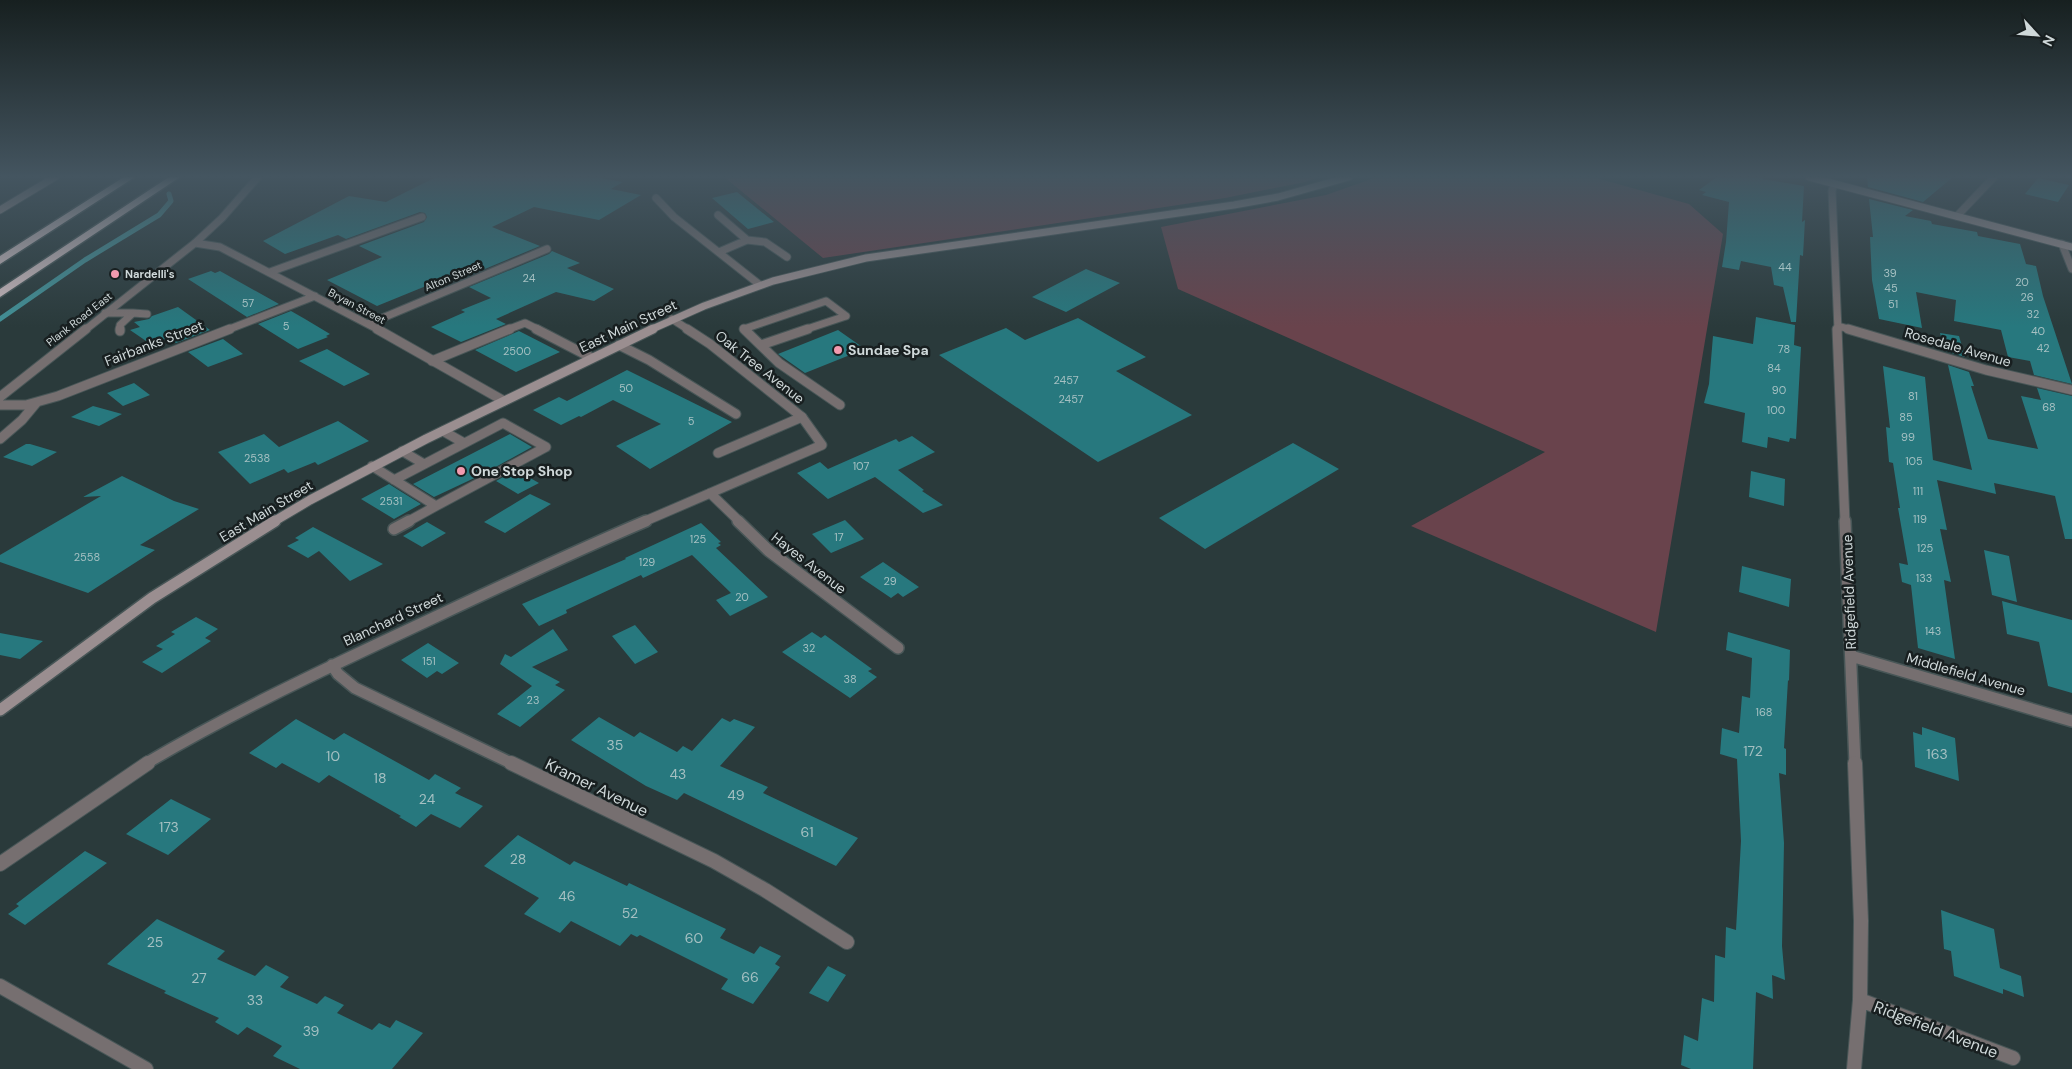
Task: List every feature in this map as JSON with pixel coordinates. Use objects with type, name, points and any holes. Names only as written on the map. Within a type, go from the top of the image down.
[{"type":"highway","points":[[0,260],[53,227]]},
{"type":"highway","points":[[0,294],[102,227]]},
{"type":"main road","name":"East Main Street","points":[[0,710],[101,634],[198,568],[268,524],[372,466],[672,319],[760,285],[822,268],[874,257],[1087,227]]},
{"type":"main road","points":[[1998,227],[2072,247]]},
{"type":"street","name":"Plank Road East","points":[[0,397],[195,243],[212,227]]},
{"type":"street","points":[[270,272],[397,227]]},
{"type":"street","points":[[686,227],[760,285]]},
{"type":"street","points":[[732,227],[747,240]]},
{"type":"street","name":"Ridgefield Avenue","points":[[1834,227],[1861,921],[1860,1000],[1854,1069]]},
{"type":"street","points":[[718,252],[747,240],[765,242],[787,257]]},
{"type":"street","name":"Bryan Street","points":[[195,243],[220,247],[270,272],[368,324],[504,401]]},
{"type":"street","points":[[2062,244],[2072,269]]},
{"type":"street","name":"Alton Street","points":[[368,324],[547,249]]},
{"type":"street","name":"Fairbanks Street","points":[[0,405],[37,402],[58,396],[315,296]]},
{"type":"street","points":[[761,345],[846,316],[826,301],[744,329],[779,363],[840,405]]},
{"type":"street","points":[[104,313],[147,314]]},
{"type":"street","points":[[120,331],[120,325],[133,313]]},
{"type":"street","name":"Oak Tree Avenue","points":[[672,319],[710,344],[802,417],[822,445]]},
{"type":"street","points":[[432,360],[525,323],[592,358]]},
{"type":"street","name":"Rosedale Avenue","points":[[1838,326],[1986,370],[2072,390]]},
{"type":"street","points":[[619,345],[649,360],[736,414]]},
{"type":"street","points":[[0,439],[22,420],[37,402]]},
{"type":"street","points":[[718,453],[802,417]]},
{"type":"street","points":[[394,480],[503,423],[546,447],[394,528]]},
{"type":"street","points":[[443,431],[464,443]]},
{"type":"street","name":"Blanchard Street","points":[[0,864],[83,805],[161,754],[230,715],[562,557],[822,445]]},
{"type":"street","points":[[402,451],[424,464]]},
{"type":"street","points":[[372,466],[436,506]]},
{"type":"street","name":"Hayes Avenue","points":[[710,492],[769,551],[898,648]]},
{"type":"street","name":"Middlefield Avenue","points":[[1851,656],[2072,721]]},
{"type":"street","name":"Kramer Avenue","points":[[332,665],[338,674],[355,688],[722,866],[766,890],[847,942]]},
{"type":"street","points":[[0,986],[146,1069]]},
{"type":"street","name":"Ridgefield Avenue","points":[[1860,1000],[2013,1058]]},
{"type":"shaded area","points":[[785,227],[1031,227],[823,258]]},
{"type":"shaded area","points":[[1161,227],[1715,227],[1723,234],[1656,632],[1411,526],[1545,452],[1178,289]]},
{"type":"building","points":[[290,227],[379,227],[346,239],[338,235],[285,254],[263,241]]},
{"type":"building","points":[[411,227],[492,227],[540,246],[456,281],[448,277],[377,306],[327,280],[382,257],[359,246]]},
{"type":"building","points":[[1727,227],[1805,227],[1803,256],[1800,255],[1796,322],[1791,322],[1783,287],[1774,285],[1771,267],[1741,261],[1739,270],[1722,267]]},
{"type":"building","points":[[1872,227],[1948,227],[1977,232],[1978,236],[2020,244],[2026,264],[2036,266],[2043,296],[2072,384],[2034,375],[2030,361],[2008,357],[2001,330],[1954,321],[1956,300],[1916,292],[1922,328],[1879,319],[1872,280],[1870,237],[1873,237]]},
{"type":"building","points":[[552,251],[580,263],[567,268],[614,289],[594,301],[556,292],[496,319],[506,324],[461,342],[431,327],[465,312],[461,310],[491,298],[469,287],[549,254]]},
{"type":"building","points":[[1086,269],[1120,283],[1066,312],[1032,297]]},
{"type":"building","points":[[211,271],[215,273],[220,271],[279,304],[247,317],[188,279]]},
{"type":"building","points":[[178,307],[210,330],[176,343],[170,338],[149,343],[130,330],[140,327],[134,322],[149,319],[152,316]]},
{"type":"building","points":[[291,311],[330,334],[326,336],[328,337],[298,349],[258,324]]},
{"type":"building","points":[[1756,317],[1795,325],[1794,345],[1801,347],[1796,439],[1790,438],[1789,442],[1768,437],[1767,448],[1742,442],[1745,413],[1704,403],[1709,384],[1713,336],[1753,344]]},
{"type":"building","points":[[1078,318],[1146,357],[1116,371],[1192,415],[1098,462],[939,355],[1006,328],[1025,340]]},
{"type":"building","points":[[838,330],[865,349],[805,373],[778,354]]},
{"type":"building","points":[[519,331],[560,352],[516,372],[475,350]]},
{"type":"building","points":[[1940,333],[1959,336],[1965,357],[1945,351]]},
{"type":"building","points":[[223,339],[243,354],[208,367],[188,352]]},
{"type":"building","points":[[327,349],[370,374],[344,386],[299,361]]},
{"type":"building","points":[[1948,365],[1969,372],[1974,386],[1971,386],[1988,439],[2038,449],[2021,396],[2041,400],[2037,388],[2072,396],[2072,539],[2065,539],[2055,496],[1994,483],[1996,494],[1937,480],[1947,530],[1940,529],[1951,582],[1944,580],[1955,659],[1918,648],[1911,585],[1902,582],[1899,563],[1908,565],[1898,508],[1900,508],[1893,463],[1889,462],[1886,427],[1890,428],[1883,366],[1925,377],[1933,460],[1972,470]]},
{"type":"building","points":[[627,370],[732,422],[650,469],[616,446],[661,424],[613,400],[561,425],[533,410],[559,397],[567,401]]},
{"type":"building","points":[[134,383],[150,395],[123,406],[107,393]]},
{"type":"building","points":[[93,406],[122,414],[99,426],[71,417]]},
{"type":"building","points":[[338,421],[369,441],[318,465],[315,462],[288,473],[284,469],[250,484],[218,452],[264,434],[279,447]]},
{"type":"building","points":[[510,434],[532,447],[483,474],[434,497],[413,484]]},
{"type":"building","points":[[912,436],[935,452],[898,470],[924,490],[922,491],[943,505],[923,513],[875,477],[828,499],[797,473],[820,462],[828,469],[896,439],[899,442]]},
{"type":"building","points":[[1293,443],[1339,469],[1205,549],[1159,518]]},
{"type":"building","points":[[26,444],[57,452],[32,466],[3,457]]},
{"type":"building","points":[[516,470],[539,483],[518,494],[496,481]]},
{"type":"building","points":[[1751,471],[1785,479],[1784,506],[1749,497]]},
{"type":"building","points":[[122,476],[174,501],[199,509],[140,545],[155,550],[88,593],[0,562],[0,555],[101,496],[83,497]]},
{"type":"building","points":[[389,484],[421,504],[394,519],[361,499]]},
{"type":"building","points":[[530,494],[551,504],[505,533],[484,522]]},
{"type":"building","points":[[845,520],[864,539],[831,553],[812,534]]},
{"type":"building","points":[[427,522],[446,533],[422,547],[403,536]]},
{"type":"building","points":[[701,523],[721,542],[718,543],[721,545],[716,548],[768,597],[730,616],[716,600],[731,593],[692,555],[643,578],[641,575],[566,610],[567,613],[539,626],[522,604],[626,559]]},
{"type":"building","points":[[313,527],[383,564],[350,581],[319,551],[308,558],[287,546],[299,540],[295,538]]},
{"type":"building","points":[[1984,550],[2009,556],[2017,602],[1992,595]]},
{"type":"building","points":[[883,562],[919,587],[903,597],[898,593],[891,598],[860,577]]},
{"type":"building","points":[[1742,566],[1791,579],[1789,607],[1739,592]]},
{"type":"building","points":[[2002,601],[2072,620],[2072,693],[2048,686],[2039,642],[2007,634]]},
{"type":"building","points":[[196,617],[218,629],[205,638],[211,641],[162,673],[142,662],[163,649],[156,646],[175,634],[171,632]]},
{"type":"building","points":[[635,625],[658,652],[635,664],[612,636]]},
{"type":"building","points":[[553,629],[568,650],[532,667],[560,682],[555,685],[565,690],[520,727],[497,714],[532,686],[500,664],[505,654],[511,657]]},
{"type":"building","points":[[812,632],[821,638],[825,635],[872,669],[868,671],[877,677],[850,698],[782,652]]},
{"type":"building","points":[[1728,632],[1790,650],[1784,748],[1786,749],[1786,775],[1779,773],[1784,843],[1782,946],[1785,980],[1772,975],[1773,999],[1756,992],[1753,1069],[1691,1069],[1681,1065],[1684,1035],[1698,1041],[1702,998],[1714,1002],[1715,955],[1725,958],[1726,927],[1736,930],[1741,841],[1737,759],[1720,754],[1722,728],[1739,733],[1742,696],[1750,698],[1752,658],[1726,650]]},
{"type":"building","points":[[0,633],[43,641],[20,659],[0,655]]},
{"type":"building","points":[[428,643],[459,663],[442,674],[437,671],[427,678],[401,660]]},
{"type":"building","points":[[599,717],[634,737],[640,732],[677,752],[683,746],[692,751],[722,718],[730,722],[734,719],[755,727],[720,766],[768,787],[763,793],[858,838],[836,866],[684,793],[677,800],[646,786],[571,740]]},
{"type":"building","points":[[296,719],[334,740],[344,733],[429,780],[435,774],[461,788],[455,793],[483,806],[460,828],[431,814],[416,827],[399,817],[401,816],[329,775],[319,783],[282,763],[276,768],[249,753]]},
{"type":"building","points":[[1922,727],[1955,738],[1959,781],[1915,767],[1913,732],[1922,735]]},
{"type":"building","points":[[171,799],[211,819],[168,855],[126,834]]},
{"type":"building","points":[[518,835],[570,865],[574,861],[627,886],[629,883],[726,929],[720,938],[754,954],[760,946],[781,956],[775,964],[780,967],[753,1004],[721,989],[728,979],[640,935],[637,937],[631,934],[620,946],[571,921],[560,933],[524,914],[539,898],[484,866]]},
{"type":"building","points":[[85,851],[107,863],[25,925],[8,914],[19,906],[16,904]]},
{"type":"building","points":[[1941,910],[1994,929],[2000,968],[2021,976],[2024,997],[2003,989],[2003,994],[1954,976],[1951,951],[1944,949]]},
{"type":"building","points":[[157,919],[225,951],[217,959],[255,976],[266,965],[289,977],[280,987],[317,1004],[325,996],[344,1005],[337,1013],[372,1030],[379,1023],[390,1028],[396,1020],[423,1033],[392,1069],[300,1069],[273,1056],[282,1046],[247,1027],[238,1035],[215,1022],[219,1018],[107,964]]},
{"type":"building","points":[[828,966],[846,975],[828,1002],[809,993]]},
{"type":"waterway","points":[[0,319],[85,260],[139,227]]},
{"type":"place","name":"Nardelli's","points":[[115,274]]},
{"type":"place","name":"Sundae Spa","points":[[838,350]]},
{"type":"place","name":"One Stop Shop","points":[[461,471]]}]
